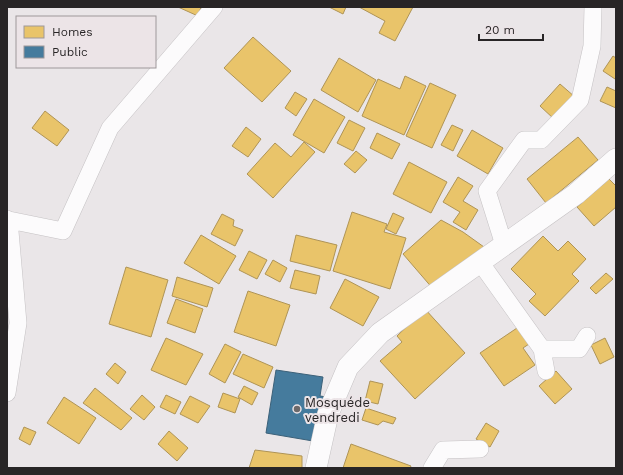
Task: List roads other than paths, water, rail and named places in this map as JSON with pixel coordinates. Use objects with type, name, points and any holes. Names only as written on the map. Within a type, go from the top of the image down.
[{"type":"street","points":[[7,393],[18,323],[8,220],[63,230],[110,128],[214,7]]},
{"type":"street","points":[[504,246],[487,191],[524,140],[541,140],[580,100],[592,46],[593,7]]},
{"type":"street","points":[[316,468],[328,414],[348,367],[380,333],[576,194],[616,159]]},
{"type":"street","points":[[480,262],[542,350],[546,371]]},
{"type":"street","points":[[542,350],[579,349],[587,336]]},
{"type":"street","points":[[432,468],[443,450],[480,449]]},
{"type":"place","name":"Mosquéde vendredi","points":[[297,409]]}]
